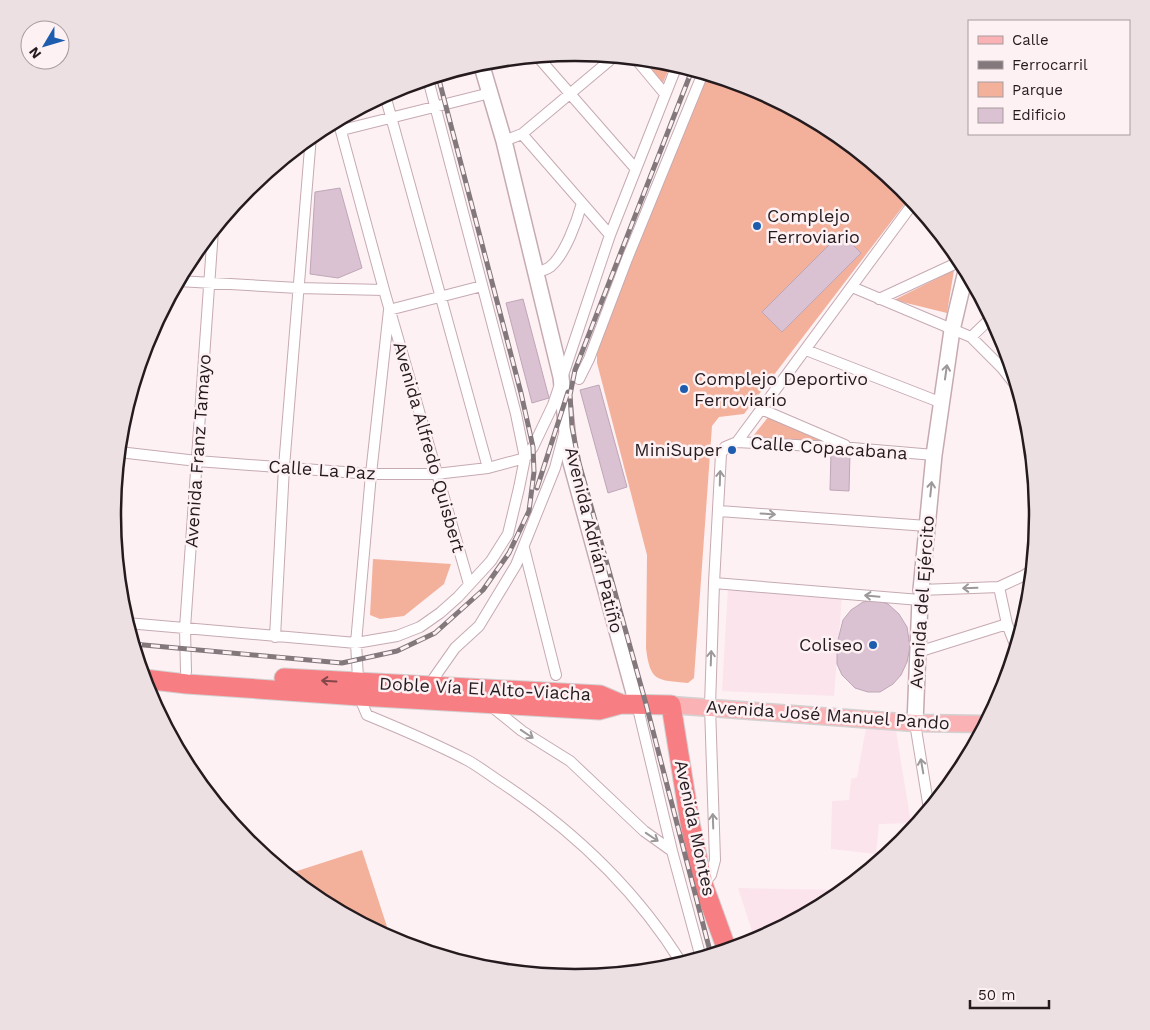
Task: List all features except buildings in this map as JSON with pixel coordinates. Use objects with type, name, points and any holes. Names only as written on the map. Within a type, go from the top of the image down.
[{"type":"highway","name":"Doble Vía El Alto-Viacha","points":[[148,668],[488,704],[599,710],[629,704]]},
{"type":"highway","name":"Doble Vía El Alto-Viacha","points":[[152,680],[197,685],[359,689],[429,685],[600,695],[629,704]]},
{"type":"highway","points":[[629,704],[671,705]]},
{"type":"highway","name":"Avenida Montes","points":[[671,705],[690,823],[704,884],[725,944]]},
{"type":"main road","name":"Avenida José Manuel Pando","points":[[671,705],[710,706],[915,723],[978,724]]},
{"type":"street","points":[[542,62],[636,168]]},
{"type":"street","points":[[504,141],[522,134],[608,62]]},
{"type":"street","points":[[642,66],[665,94]]},
{"type":"street","name":"Avenida Adrián Patiño","points":[[484,71],[504,141],[561,378],[570,459],[629,704],[699,951]]},
{"type":"street","points":[[525,458],[533,447],[553,404],[610,235],[674,72]]},
{"type":"street","points":[[579,379],[589,359],[627,259],[700,79]]},
{"type":"street","points":[[135,624],[356,643],[397,636],[420,627],[440,613],[491,561],[508,534],[525,458],[516,414],[430,85]]},
{"type":"street","points":[[348,122],[392,118],[490,93]]},
{"type":"street","points":[[387,102],[488,468]]},
{"type":"street","name":"Avenida Alfredo Quisbert","points":[[340,127],[384,290],[469,584]]},
{"type":"street","points":[[522,134],[610,235]]},
{"type":"street","points":[[275,637],[284,468],[310,147]]},
{"type":"street","points":[[536,272],[548,269],[556,261],[577,224],[582,203]]},
{"type":"street","points":[[737,442],[909,209]]},
{"type":"street","name":"Avenida Franz Tamayo","points":[[186,672],[185,628],[212,243]]},
{"type":"street","points":[[879,298],[953,265]]},
{"type":"street","points":[[186,281],[298,288],[384,290]]},
{"type":"street","name":"Avenida del Ejército","points":[[928,799],[915,723],[921,595],[934,455],[952,330],[964,281]]},
{"type":"street","points":[[482,286],[390,310],[370,474],[356,643],[359,689],[367,715],[424,739],[468,761],[531,803],[574,837],[622,883],[667,940],[677,957]]},
{"type":"street","points":[[852,287],[970,337],[1006,373]]},
{"type":"street","points":[[970,337],[986,323]]},
{"type":"street","points":[[806,350],[942,403]]},
{"type":"street","points":[[761,409],[852,448]]},
{"type":"street","points":[[429,685],[455,648],[479,626],[516,565],[555,468],[567,426]]},
{"type":"street","name":"Calle Copacabana","points":[[719,511],[721,454],[725,447],[737,442],[852,448],[934,455]]},
{"type":"street","name":"Calle La Paz","points":[[126,453],[197,461],[370,474],[436,474],[488,468],[525,458]]},
{"type":"street","points":[[704,884],[711,875],[715,860],[710,706],[714,583],[719,511],[927,526]]},
{"type":"street","points":[[524,548],[556,675]]},
{"type":"street","points":[[714,583],[921,595],[999,587],[1025,574]]},
{"type":"street","points":[[999,587],[1007,624],[1012,636]]},
{"type":"street","points":[[918,652],[1007,624]]},
{"type":"street","points":[[488,704],[522,731],[570,761],[644,831],[672,851]]},
{"type":"shaded area","points":[[728,588],[842,596],[834,696],[722,691]]},
{"type":"shaded area","points":[[866,728],[896,731],[911,820],[908,823],[879,824],[876,854],[831,849],[832,801],[849,800],[851,779],[857,777]]},
{"type":"shaded area","points":[[738,888],[830,890],[802,908],[753,932]]},
{"type":"green space","points":[[647,67],[668,71],[663,83],[657,80]]},
{"type":"green space","name":"Complejo Deportivo Ferroviario","points":[[701,80],[749,96],[802,122],[851,155],[905,204],[744,414],[719,417],[712,426],[694,678],[688,683],[662,680],[653,673],[650,667],[646,648],[647,555],[597,363],[600,341]]},
{"type":"green space","points":[[954,270],[947,313],[894,300]]},
{"type":"green space","points":[[769,416],[836,443],[750,440]]},
{"type":"green space","points":[[373,559],[451,564],[444,584],[404,616],[380,619],[370,615]]},
{"type":"green space","points":[[362,850],[387,928],[348,908],[295,872]]},
{"type":"railway","points":[[690,76],[575,370],[570,395],[572,427],[579,463],[646,704],[709,948]]},
{"type":"railway","points":[[140,645],[342,663],[397,651],[435,633],[483,590],[509,553],[529,511],[534,472],[533,447],[521,393],[440,82]]},
{"type":"railway","points":[[537,488],[568,392]]},
{"type":"place","name":"Complejo Ferroviario","points":[[757,226]]},
{"type":"place","name":"Complejo Deportivo Ferroviario","points":[[684,389]]},
{"type":"place","name":"MiniSuper","points":[[732,450]]},
{"type":"place","name":"Coliseo","points":[[873,645]]}]
